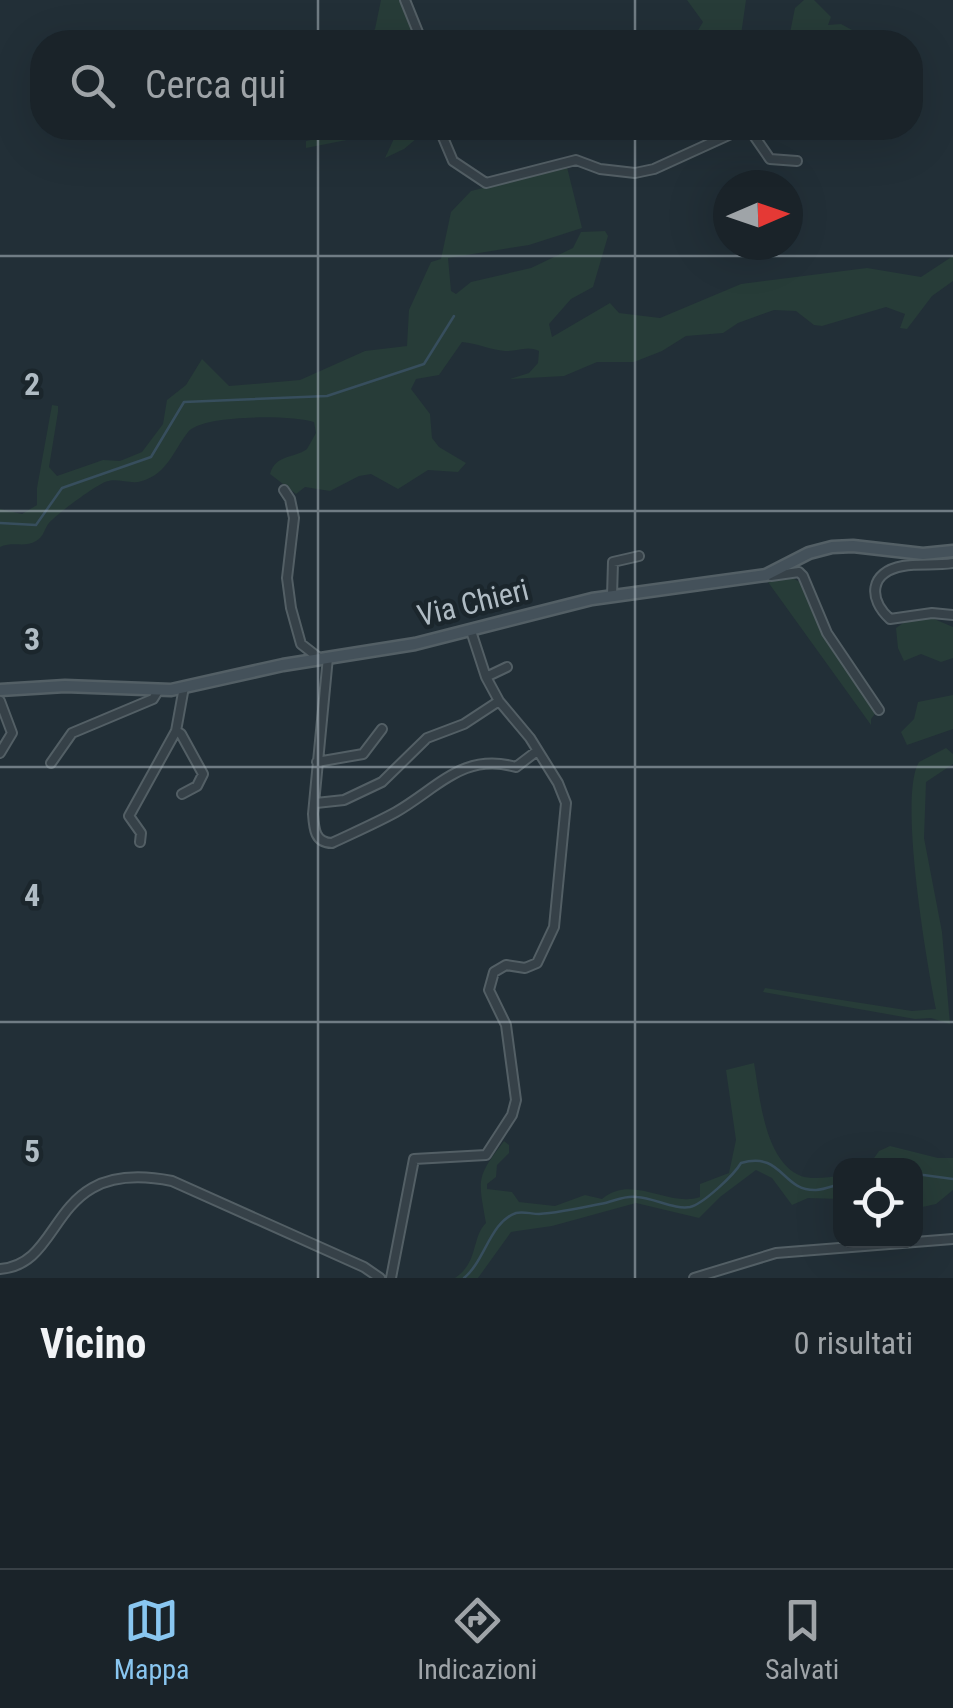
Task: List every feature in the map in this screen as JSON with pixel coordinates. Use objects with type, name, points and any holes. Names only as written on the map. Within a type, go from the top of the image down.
[{"type":"street","points":[[405,0],[417,30]]},
{"type":"street","points":[[444,140],[453,161],[486,183],[576,160],[600,169],[635,173],[654,169],[718,140]]},
{"type":"street","points":[[755,140],[770,159],[797,160]]},
{"type":"street","points":[[284,490],[294,518],[287,578],[291,608],[301,644],[324,658],[313,814],[319,840],[332,843],[395,813],[446,777],[489,762],[516,767],[537,751]]},
{"type":"street","name":"Via Chieri","points":[[0,690],[65,686],[158,691],[471,632],[612,596],[766,574],[809,553],[832,547],[923,554],[953,551]]},
{"type":"street","points":[[612,596],[613,562],[639,556]]},
{"type":"street","points":[[953,563],[894,569],[876,581],[873,594],[876,604],[890,619],[932,613],[953,615]]},
{"type":"street","points":[[766,574],[799,572],[803,576],[827,633],[879,710]]},
{"type":"street","points":[[392,1278],[414,1159],[486,1156],[512,1114],[516,1100],[506,1025],[489,985],[494,972],[502,966],[524,968],[537,963],[554,927],[566,802],[537,751],[499,701],[471,632]]},
{"type":"street","points":[[486,676],[507,667]]},
{"type":"street","points":[[140,842],[142,834],[128,816],[176,731],[184,687]]},
{"type":"street","points":[[51,763],[72,733],[153,699],[158,691]]},
{"type":"street","points":[[0,701],[12,733],[0,753]]},
{"type":"street","points":[[316,803],[344,800],[382,782],[427,738],[464,724],[499,701]]},
{"type":"street","points":[[317,762],[363,754],[382,730]]},
{"type":"street","points":[[176,731],[203,774],[197,786],[182,794]]},
{"type":"street","points":[[0,1269],[26,1261],[80,1195],[108,1180],[140,1174],[172,1181],[364,1267],[380,1278]]},
{"type":"street","points":[[694,1278],[776,1254],[953,1239]]},
{"type":"green space","points":[[381,0],[402,0],[413,30],[375,29]]},
{"type":"green space","points":[[687,0],[746,0],[742,30],[698,30],[703,22]]},
{"type":"green space","points":[[804,0],[814,0],[831,17],[828,25],[841,24],[852,30],[791,30],[795,8]]},
{"type":"green space","points":[[311,140],[347,140],[306,148],[306,141]]},
{"type":"green space","points":[[393,140],[415,140],[404,149],[385,158]]},
{"type":"green space","points":[[567,167],[582,228],[529,245],[448,258],[451,291],[456,294],[471,282],[531,268],[573,248],[581,232],[605,231],[608,236],[593,287],[571,299],[549,324],[552,337],[610,303],[619,313],[660,318],[741,284],[867,268],[921,277],[953,256],[953,281],[932,296],[907,329],[900,328],[905,314],[886,307],[822,326],[814,325],[796,311],[774,310],[723,333],[686,336],[634,362],[597,362],[564,376],[510,379],[529,373],[538,363],[539,351],[499,350],[462,342],[439,375],[416,379],[411,389],[430,414],[432,438],[439,447],[466,463],[458,472],[428,470],[398,489],[371,474],[330,491],[305,487],[296,494],[270,474],[281,460],[307,449],[316,433],[314,422],[268,417],[228,419],[188,432],[164,467],[151,478],[105,482],[60,513],[36,541],[0,547],[0,509],[22,514],[37,505],[52,405],[58,406],[58,412],[49,467],[57,476],[142,452],[163,424],[167,400],[186,385],[202,359],[229,386],[300,380],[365,351],[407,346],[409,310],[431,262],[441,259],[451,212],[471,191]]},
{"type":"green space","points":[[790,577],[802,583],[825,637],[875,714],[871,725],[768,582]]},
{"type":"green space","points":[[927,616],[953,627],[953,658],[941,662],[921,654],[904,661],[896,628]]},
{"type":"green space","points":[[953,695],[953,729],[907,745],[901,732],[914,719],[918,702]]},
{"type":"green space","points":[[946,748],[953,754],[953,764],[926,782],[924,838],[942,932],[950,1024],[763,992],[765,988],[912,1011],[936,1009],[916,881],[913,781],[919,762]]},
{"type":"green space","points":[[754,1063],[766,1126],[779,1157],[801,1176],[833,1177],[833,1199],[808,1198],[792,1205],[772,1178],[756,1170],[699,1218],[636,1203],[552,1226],[511,1232],[478,1278],[455,1278],[468,1265],[486,1223],[481,1179],[504,1141],[509,1145],[509,1153],[497,1165],[496,1177],[487,1189],[512,1192],[519,1202],[555,1206],[585,1195],[602,1199],[626,1189],[676,1198],[700,1197],[700,1184],[729,1173],[736,1140],[726,1070]]},
{"type":"green space","points":[[890,1146],[953,1158],[953,1190],[936,1204],[923,1207],[923,1158],[874,1158]]},
{"type":"waterway","points":[[0,523],[36,525],[62,488],[151,457],[184,402],[327,396],[424,364],[454,316]]},
{"type":"waterway","points":[[464,1278],[500,1225],[516,1213],[554,1213],[632,1197],[690,1207],[718,1188],[741,1163],[755,1161],[766,1162],[804,1189],[833,1186]]},
{"type":"waterway","points":[[923,1175],[953,1179]]}]
